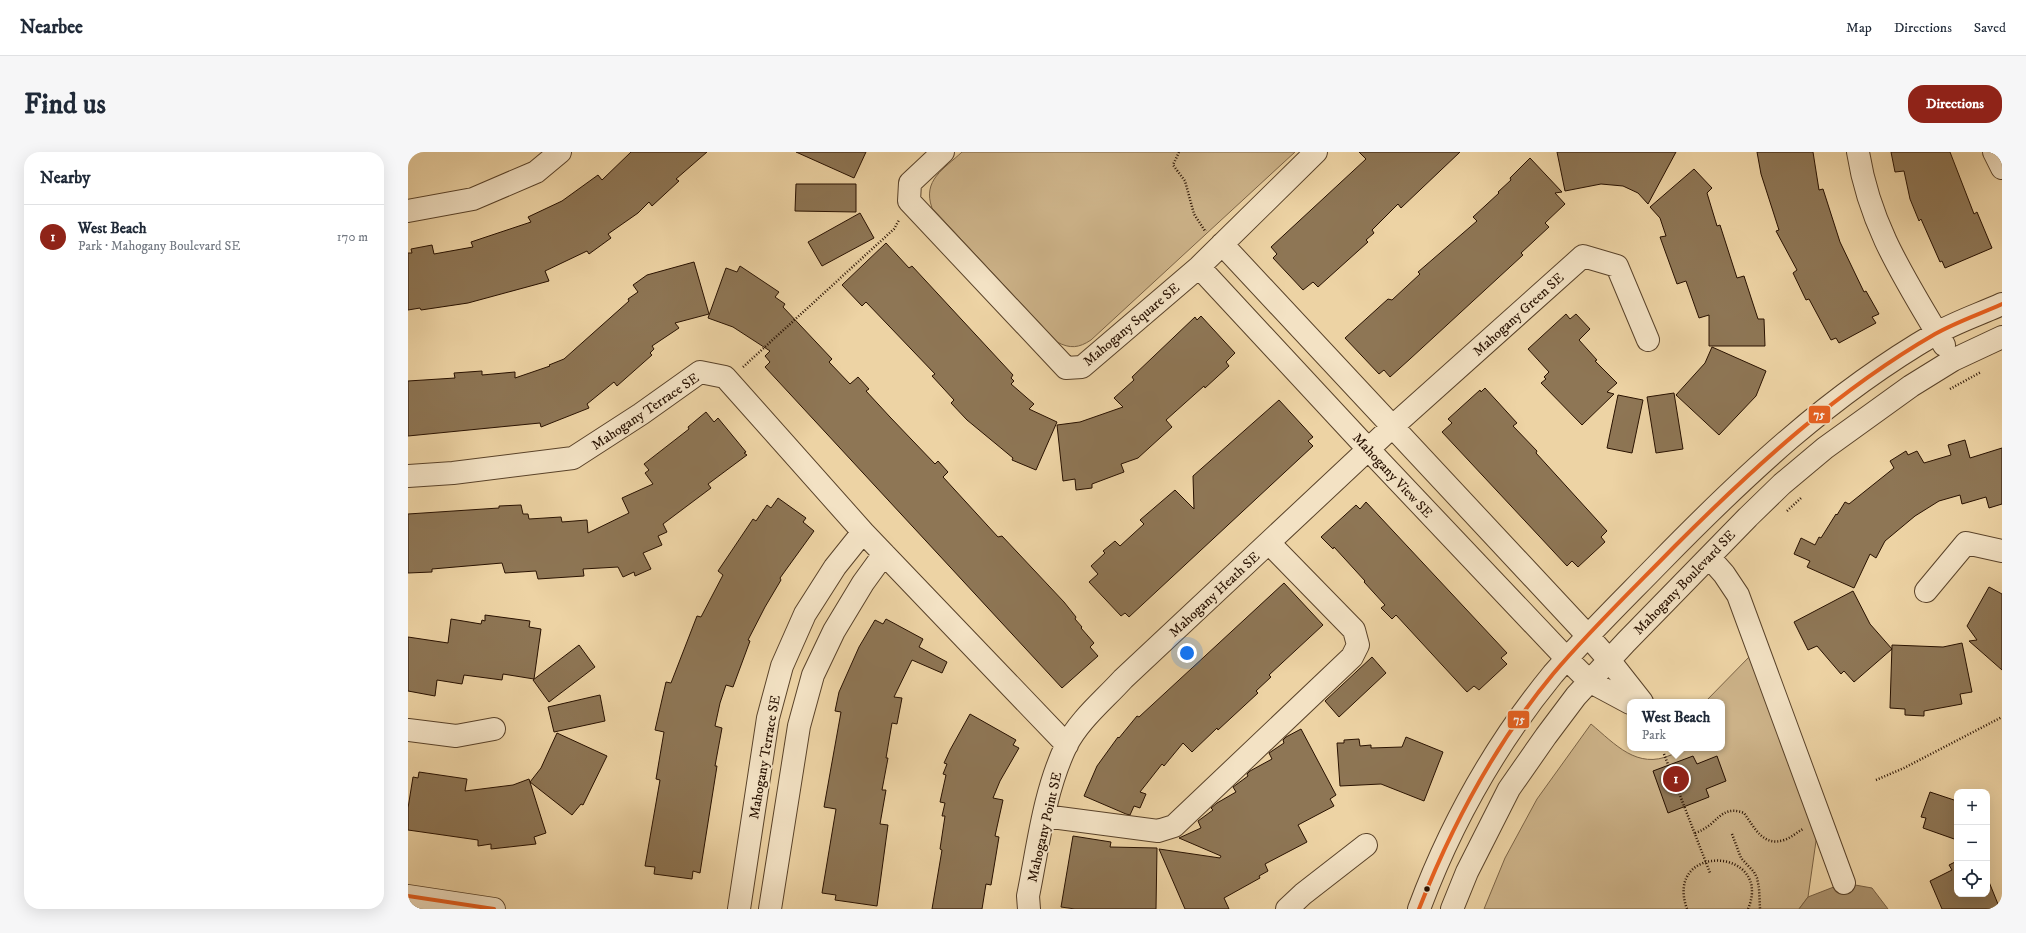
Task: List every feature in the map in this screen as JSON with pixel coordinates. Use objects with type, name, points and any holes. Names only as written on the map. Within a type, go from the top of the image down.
[{"type":"street","points":[[408,211],[473,199],[536,172],[560,152]]},
{"type":"street","points":[[909,201],[910,184],[942,152]]},
{"type":"street","name":"Mahogany Square SE","points":[[909,201],[1066,368],[1082,367],[1199,267],[1316,152]]},
{"type":"street","points":[[1858,152],[1868,197],[1884,240],[1953,360]]},
{"type":"street","points":[[1994,152],[2002,168]]},
{"type":"street","points":[[1222,244],[1588,636],[1640,699]]},
{"type":"street","name":"Mahogany Green SE","points":[[1369,450],[1392,427],[1583,256],[1617,266],[1648,340]]},
{"type":"street","name":"Mahogany View SE","points":[[1199,267],[1369,450],[1589,682],[1627,701]]},
{"type":"street","points":[[1420,909],[1434,871],[1455,823],[1483,772],[1532,700],[1588,636],[1713,507],[1770,454],[1851,390],[1937,333],[2002,304]]},
{"type":"street","name":"Mahogany Boulevard SE","points":[[1452,909],[1467,872],[1509,789],[1546,736],[1589,682],[1609,660],[1782,484],[1825,448],[1911,386],[1953,360],[2002,337]]},
{"type":"street","name":"Mahogany Terrace SE","points":[[408,476],[453,473],[573,458],[641,414],[700,372],[725,377]]},
{"type":"street","points":[[725,377],[863,532],[1067,745]]},
{"type":"street","name":"Mahogany Heath SE","points":[[1067,745],[1084,721],[1123,679],[1369,450]]},
{"type":"street","name":"Mahogany Terrace SE","points":[[739,909],[768,718],[782,666],[805,614],[835,568],[863,532]]},
{"type":"street","points":[[1044,816],[1158,831],[1174,826],[1352,657],[1358,644],[1354,630],[1269,543]]},
{"type":"street","points":[[1926,591],[1966,543],[2002,551]]},
{"type":"street","name":"Mahogany Terrace SE","points":[[771,899],[799,726],[813,675],[834,630],[863,583],[884,554]]},
{"type":"street","points":[[1709,557],[1724,574],[1738,595],[1844,883]]},
{"type":"street","points":[[768,718],[799,726]]},
{"type":"street","points":[[408,730],[456,736],[494,729]]},
{"type":"street","name":"Mahogany Point SE","points":[[1029,909],[1028,896],[1044,816],[1056,773],[1067,745]]},
{"type":"street","points":[[1287,909],[1303,894],[1366,845]]},
{"type":"street","points":[[408,896],[494,909]]},
{"type":"street","points":[[771,899],[784,909]]},
{"type":"path","points":[[1179,152],[1173,165],[1182,176],[1187,186],[1194,214],[1205,231],[1210,226]]},
{"type":"path","points":[[725,377],[747,365],[894,229],[909,201]]},
{"type":"path","points":[[1945,392],[1985,370]]},
{"type":"path","points":[[1783,515],[1805,494]]},
{"type":"path","points":[[1876,780],[1904,768],[2002,717]]},
{"type":"path","points":[[1664,754],[1710,873]]},
{"type":"path","points":[[1695,833],[1705,829],[1724,812],[1730,810],[1744,813],[1758,834],[1766,839],[1776,842],[1785,840],[1807,826],[1822,820]]},
{"type":"path","points":[[1732,834],[1741,858],[1754,872],[1757,878],[1760,909]]},
{"type":"path","points":[[1687,909],[1684,891],[1686,881],[1697,866],[1705,861],[1716,859],[1726,860],[1736,864],[1744,871],[1750,880],[1752,901],[1748,909]]},
{"type":"path","points":[[1750,880],[1757,878]]},
{"type":"shaded area","points":[[962,152],[1295,152],[1091,340],[1082,345],[1070,347],[1057,342],[932,208],[930,190],[932,182],[942,170]]},
{"type":"shaded area","points":[[1752,654],[1818,827],[1808,897],[1799,909],[1484,909],[1505,858],[1537,799],[1591,724],[1618,747],[1637,757],[1659,759],[1677,751],[1725,751],[1725,699],[1708,699]]},
{"type":"shaded area","points":[[1844,883],[1872,888],[1888,909],[1799,909],[1808,897]]},
{"type":"building","points":[[631,152],[707,152],[676,179],[679,181],[652,206],[649,202],[638,213],[608,234],[611,238],[589,254],[587,251],[545,271],[549,281],[468,303],[421,310],[420,308],[408,310],[408,253],[412,253],[411,249],[432,245],[434,254],[473,247],[471,242],[531,222],[528,217],[562,201],[598,175],[602,180]]},
{"type":"building","points":[[796,152],[866,152],[854,178]]},
{"type":"building","points":[[1359,152],[1460,152],[1401,208],[1398,204],[1372,230],[1374,233],[1366,240],[1368,242],[1318,287],[1313,282],[1303,290],[1273,258],[1277,254],[1271,247],[1366,159]]},
{"type":"building","points":[[1557,152],[1676,152],[1648,204],[1638,193],[1623,186],[1601,184],[1565,191]]},
{"type":"building","points":[[1757,152],[1813,152],[1819,190],[1823,189],[1840,242],[1864,292],[1866,291],[1879,314],[1872,317],[1876,323],[1839,343],[1836,338],[1831,340],[1809,299],[1806,300],[1793,273],[1797,270],[1776,231],[1779,230],[1761,174]]},
{"type":"building","points":[[1891,152],[1950,152],[1974,214],[1977,212],[1992,248],[1945,268],[1942,261],[1940,262],[1921,219],[1919,221],[1910,199],[1904,171],[1895,172]]},
{"type":"building","points":[[1530,158],[1562,192],[1555,193],[1565,204],[1545,223],[1549,227],[1521,253],[1523,255],[1390,377],[1384,370],[1379,374],[1345,338],[1388,299],[1392,300],[1420,274],[1418,272],[1477,221],[1473,217],[1499,193],[1498,192],[1511,180],[1510,178]]},
{"type":"building","points":[[1694,169],[1712,188],[1707,193],[1717,226],[1720,225],[1737,278],[1744,276],[1758,319],[1764,319],[1765,346],[1709,346],[1709,315],[1699,318],[1686,281],[1677,284],[1660,237],[1666,236],[1660,218],[1650,207]]},
{"type":"building","points":[[796,184],[856,184],[856,212],[795,211]]},
{"type":"building","points":[[860,213],[874,238],[822,266],[808,242]]},
{"type":"building","points":[[886,243],[909,268],[912,266],[1013,375],[1011,378],[1014,381],[1011,384],[1034,404],[1029,409],[1057,422],[1036,470],[1012,460],[1013,458],[967,420],[951,403],[954,400],[932,376],[935,374],[866,302],[862,306],[842,285]]},
{"type":"building","points":[[694,262],[709,314],[675,323],[679,328],[652,346],[654,349],[650,353],[652,355],[617,386],[614,382],[587,404],[589,408],[541,427],[540,423],[408,436],[408,381],[455,378],[454,373],[482,371],[482,375],[515,372],[515,378],[550,366],[549,365],[564,359],[629,301],[628,299],[638,292],[633,285],[647,275]]},
{"type":"building","points":[[740,266],[779,292],[775,297],[785,304],[783,307],[832,359],[829,362],[850,384],[858,377],[869,389],[866,391],[890,417],[935,464],[938,461],[948,472],[943,477],[998,537],[1002,536],[1064,602],[1076,617],[1075,619],[1082,627],[1081,628],[1094,643],[1090,647],[1098,656],[1062,688],[765,367],[770,362],[765,356],[770,351],[733,327],[708,318],[726,268],[737,272]]},
{"type":"building","points":[[1566,314],[1570,319],[1576,314],[1590,329],[1579,340],[1597,360],[1595,361],[1617,383],[1607,392],[1614,394],[1582,425],[1541,383],[1546,379],[1544,377],[1549,372],[1528,349]]},
{"type":"building","points":[[1201,316],[1235,353],[1226,362],[1229,366],[1166,420],[1172,427],[1138,458],[1121,464],[1124,472],[1092,484],[1092,488],[1076,490],[1075,479],[1063,481],[1057,425],[1080,422],[1123,407],[1114,398],[1134,380],[1132,377],[1195,317],[1197,320]]},
{"type":"building","points":[[1712,347],[1766,371],[1756,396],[1719,435],[1676,395],[1705,363]]},
{"type":"building","points":[[1485,388],[1517,423],[1513,426],[1537,451],[1536,453],[1607,531],[1601,537],[1605,542],[1578,567],[1572,561],[1567,566],[1442,432],[1452,423],[1448,419],[1480,390],[1481,392]]},
{"type":"building","points":[[1674,393],[1683,449],[1656,453],[1647,397]]},
{"type":"building","points":[[1618,395],[1643,400],[1632,453],[1607,448]]},
{"type":"building","points":[[1279,400],[1313,437],[1308,441],[1313,446],[1129,617],[1125,613],[1121,616],[1089,582],[1098,574],[1091,566],[1105,553],[1103,551],[1115,541],[1120,546],[1144,524],[1140,520],[1175,490],[1194,509],[1193,476]]},
{"type":"building","points":[[706,412],[714,422],[718,418],[747,455],[708,484],[711,488],[663,524],[667,532],[658,536],[662,545],[643,553],[651,569],[635,576],[634,572],[623,577],[618,567],[583,569],[584,576],[538,579],[536,571],[505,573],[502,563],[432,569],[432,572],[408,573],[408,514],[499,508],[499,506],[521,505],[523,514],[528,514],[529,519],[561,517],[562,522],[587,520],[588,533],[629,513],[622,498],[653,484],[645,473],[649,470],[644,464],[689,429],[688,427]]},
{"type":"building","points":[[1965,440],[1970,458],[2002,448],[2002,504],[1989,508],[1986,497],[1962,504],[1960,495],[1939,501],[1915,516],[1885,541],[1876,558],[1870,554],[1854,588],[1807,567],[1810,561],[1794,554],[1801,538],[1815,545],[1819,537],[1821,538],[1845,502],[1849,504],[1894,468],[1890,461],[1906,451],[1908,455],[1917,451],[1924,463],[1951,455],[1948,445]]},
{"type":"building","points":[[778,498],[806,518],[803,522],[814,531],[780,578],[781,580],[748,640],[750,641],[733,687],[726,685],[720,703],[715,726],[722,728],[715,766],[717,766],[700,873],[693,871],[692,879],[654,874],[655,867],[645,866],[660,780],[656,779],[664,732],[655,730],[666,682],[671,683],[697,616],[701,617],[723,575],[718,571],[753,519],[756,521],[767,505],[771,508]]},
{"type":"building","points":[[1366,502],[1507,653],[1501,658],[1507,664],[1479,690],[1474,686],[1467,692],[1396,615],[1392,619],[1381,608],[1385,605],[1364,582],[1365,581],[1334,547],[1333,549],[1321,537],[1356,505],[1360,509]]},
{"type":"building","points":[[1284,583],[1323,625],[1269,675],[1271,677],[1256,691],[1258,693],[1218,730],[1217,728],[1192,752],[1183,743],[1164,766],[1162,764],[1140,792],[1146,794],[1140,808],[1134,806],[1130,815],[1084,796],[1097,766],[1118,737],[1119,738],[1137,716],[1139,717]]},
{"type":"building","points":[[1989,587],[2002,594],[2002,670],[1969,641],[1977,640],[1967,626]]},
{"type":"building","points":[[1853,591],[1870,624],[1892,649],[1854,682],[1844,671],[1841,674],[1817,646],[1808,650],[1794,622]]},
{"type":"building","points":[[485,615],[530,621],[529,627],[541,629],[534,679],[503,674],[502,680],[464,675],[462,684],[437,680],[435,696],[408,691],[408,637],[448,643],[451,619],[481,624],[482,620],[485,621]]},
{"type":"building","points":[[886,619],[923,639],[919,647],[947,662],[942,673],[912,660],[894,697],[902,698],[897,724],[892,723],[886,758],[888,758],[882,790],[886,790],[880,824],[888,825],[877,906],[835,900],[836,895],[822,893],[836,809],[824,807],[841,712],[835,711],[839,692],[859,647],[875,620],[883,624]]},
{"type":"building","points":[[1962,643],[1972,692],[1960,694],[1962,704],[1924,711],[1924,716],[1905,715],[1905,709],[1890,708],[1892,645],[1943,647]]},
{"type":"building","points":[[579,645],[595,667],[549,702],[533,680]]},
{"type":"building","points":[[1372,657],[1386,673],[1339,717],[1325,701]]},
{"type":"building","points":[[600,695],[605,721],[554,732],[548,707]]},
{"type":"building","points":[[970,714],[1016,740],[1013,745],[1019,748],[1000,781],[993,798],[1003,800],[995,836],[999,837],[991,885],[986,884],[982,909],[932,909],[942,850],[940,849],[945,816],[942,816],[945,803],[940,802],[946,775],[943,774],[947,764],[944,763]]},
{"type":"building","points":[[1301,729],[1336,795],[1330,799],[1334,806],[1298,825],[1307,842],[1265,864],[1268,871],[1259,876],[1260,878],[1224,898],[1229,909],[1185,909],[1159,849],[1220,858],[1221,856],[1179,838],[1201,828],[1198,821],[1213,810],[1211,808],[1236,792],[1233,787],[1248,776],[1247,774],[1250,771],[1272,759],[1269,753],[1284,743],[1283,740],[1286,737]]},
{"type":"building","points":[[557,733],[607,756],[583,805],[581,804],[572,815],[530,782],[541,768]]},
{"type":"building","points":[[1406,737],[1443,752],[1424,801],[1381,784],[1340,786],[1337,743],[1344,743],[1344,740],[1359,739],[1360,746],[1371,745],[1371,748],[1402,747]]},
{"type":"building","points":[[1693,756],[1697,764],[1717,756],[1726,781],[1706,789],[1709,797],[1668,813],[1653,771]]},
{"type":"building","points":[[419,772],[467,779],[465,791],[513,785],[529,779],[546,833],[534,837],[536,844],[491,849],[491,844],[478,846],[478,840],[408,830],[408,808],[413,777],[418,778]]},
{"type":"building","points":[[1930,792],[1954,800],[1954,839],[1923,828],[1926,818],[1921,817]]},
{"type":"building","points":[[1073,836],[1111,842],[1110,847],[1157,848],[1156,909],[1075,909],[1061,907]]},
{"type":"building","points":[[1954,862],[1954,897],[1990,897],[1990,884],[2000,909],[1942,909],[1930,881],[1952,870],[1949,865]]},
{"type":"transit line","name":"75","points":[[1419,909],[1461,816],[1512,728],[1567,657],[1597,625],[1735,487],[1798,431],[1831,405],[1899,356],[1935,334],[2002,304]]},
{"type":"transit line","name":"75","points":[[408,896],[494,909]]},
{"type":"place","name":"West Beach","points":[[1676,779]]}]
